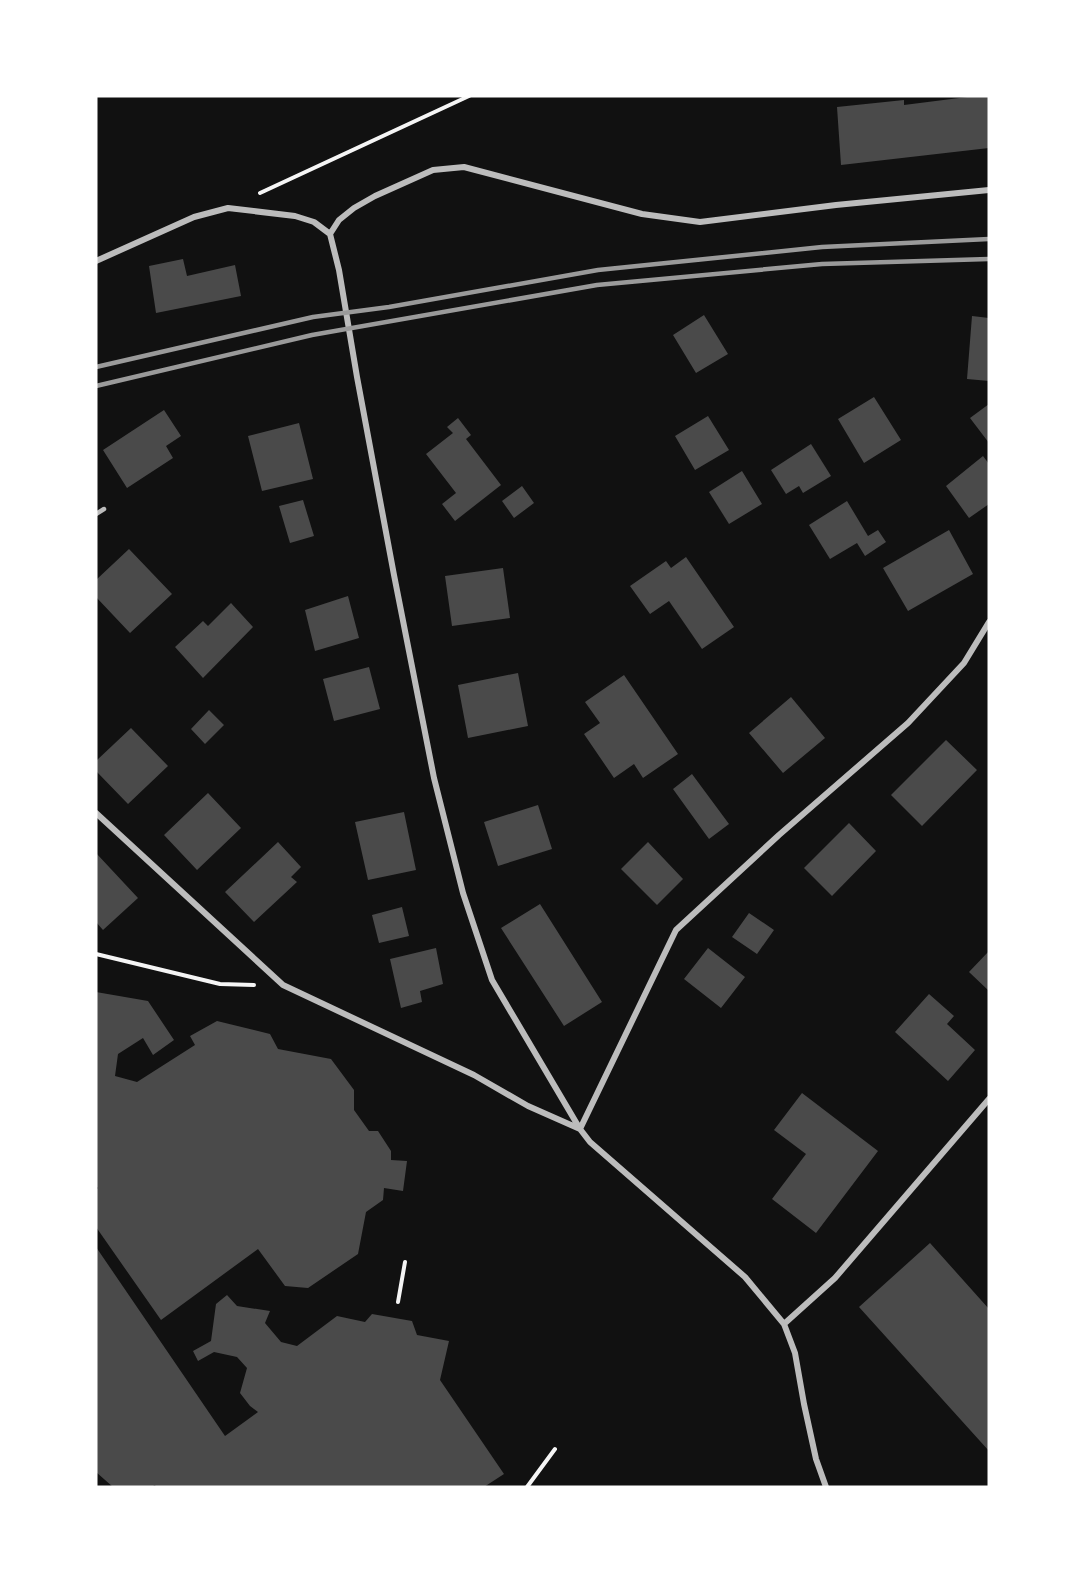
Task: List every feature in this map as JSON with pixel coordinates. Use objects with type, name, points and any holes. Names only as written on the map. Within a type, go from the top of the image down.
[{"type":"street","points":[[330,234],[339,220],[375,196],[433,170],[464,167],[642,214],[700,222],[836,205],[989,190]]},
{"type":"street","points":[[96,261],[194,217],[228,208],[295,216],[314,222],[330,234],[339,270],[385,529],[434,778],[463,893],[492,980],[580,1129],[590,1142],[746,1276],[784,1324],[795,1353],[816,1459],[826,1487]]},
{"type":"street","points":[[580,1129],[676,930],[779,835],[908,723],[964,663],[989,622]]},
{"type":"street","points":[[96,813],[283,986],[474,1074],[528,1106],[580,1129]]},
{"type":"street","points":[[784,1324],[835,1278],[989,1099]]},
{"type":"lane","points":[[96,514],[104,509]]},
{"type":"path","points":[[259,193],[469,96]]},
{"type":"path","points":[[96,954],[220,984],[283,986]]},
{"type":"path","points":[[398,1302],[405,1262]]},
{"type":"path","points":[[527,1487],[555,1449]]},
{"type":"building","points":[[989,96],[989,148],[841,165],[837,107],[904,100],[904,105]]},
{"type":"building","points":[[183,259],[187,276],[235,265],[241,296],[156,313],[149,266]]},
{"type":"building","points":[[704,315],[728,354],[696,373],[673,335]]},
{"type":"building","points":[[972,316],[989,318],[989,381],[967,379]]},
{"type":"building","points":[[874,397],[901,440],[864,463],[838,419]]},
{"type":"building","points":[[989,404],[989,443],[970,418]]},
{"type":"building","points":[[164,410],[181,436],[166,446],[173,458],[127,488],[103,450]]},
{"type":"building","points":[[708,416],[729,450],[695,470],[675,436]]},
{"type":"building","points":[[458,418],[471,435],[466,439],[501,485],[455,521],[442,504],[456,493],[426,454],[453,433],[447,427]]},
{"type":"building","points":[[299,423],[313,479],[262,491],[248,436]]},
{"type":"building","points":[[811,444],[831,476],[803,493],[799,486],[786,494],[771,470]]},
{"type":"building","points":[[983,456],[989,464],[989,504],[969,518],[946,486]]},
{"type":"building","points":[[742,471],[762,504],[729,524],[709,492]]},
{"type":"building","points":[[522,486],[534,503],[514,518],[502,501]]},
{"type":"building","points":[[303,500],[314,536],[290,543],[279,506]]},
{"type":"building","points":[[847,501],[868,536],[878,530],[886,542],[865,556],[857,543],[830,559],[809,525]]},
{"type":"building","points":[[949,530],[973,574],[908,611],[883,568]]},
{"type":"building","points":[[129,549],[172,594],[130,633],[96,597],[96,580]]},
{"type":"building","points":[[686,557],[734,627],[702,649],[669,601],[650,614],[630,586],[666,561],[671,568]]},
{"type":"building","points":[[503,568],[510,618],[452,626],[445,576]]},
{"type":"building","points":[[348,596],[359,638],[315,651],[305,610]]},
{"type":"building","points":[[231,603],[253,627],[203,678],[175,647],[203,621],[208,626]]},
{"type":"building","points":[[369,667],[380,709],[334,721],[323,679]]},
{"type":"building","points":[[518,673],[528,726],[468,738],[458,685]]},
{"type":"building","points":[[624,675],[678,754],[643,778],[634,764],[614,778],[584,734],[600,723],[585,702]]},
{"type":"building","points":[[791,697],[825,738],[783,773],[749,733]]},
{"type":"building","points":[[209,710],[224,725],[205,744],[191,729]]},
{"type":"building","points":[[131,728],[168,766],[128,804],[96,771],[96,761]]},
{"type":"building","points":[[946,740],[977,770],[922,826],[891,795]]},
{"type":"building","points":[[692,774],[729,824],[709,839],[673,789]]},
{"type":"building","points":[[208,793],[241,828],[197,870],[164,835]]},
{"type":"building","points":[[538,805],[552,849],[498,866],[484,822]]},
{"type":"building","points":[[404,812],[416,870],[368,880],[355,822]]},
{"type":"building","points":[[849,823],[876,851],[832,896],[804,868]]},
{"type":"building","points":[[278,842],[301,867],[291,877],[297,882],[254,922],[225,892]]},
{"type":"building","points":[[648,842],[683,879],[657,905],[621,869]]},
{"type":"building","points":[[96,853],[138,898],[103,930],[96,922]]},
{"type":"building","points":[[540,904],[602,1002],[564,1026],[501,928]]},
{"type":"building","points":[[402,907],[409,936],[379,943],[372,915]]},
{"type":"building","points":[[749,913],[774,930],[757,954],[732,937]]},
{"type":"building","points":[[436,948],[443,984],[420,991],[422,1002],[401,1008],[390,959]]},
{"type":"building","points":[[708,948],[745,977],[721,1008],[684,979]]},
{"type":"building","points":[[989,951],[989,991],[969,972]]},
{"type":"building","points":[[96,992],[148,1001],[174,1040],[153,1055],[143,1038],[118,1054],[115,1076],[137,1082],[195,1045],[190,1036],[217,1021],[270,1034],[278,1049],[331,1059],[354,1090],[354,1110],[369,1131],[378,1131],[391,1151],[391,1160],[407,1161],[403,1191],[384,1188],[383,1200],[366,1212],[358,1254],[308,1288],[285,1286],[258,1249],[161,1320],[96,1227],[96,1190],[98,1188],[96,1186]]},
{"type":"building","points":[[929,994],[954,1016],[947,1024],[975,1050],[948,1081],[895,1032]]},
{"type":"building","points":[[802,1093],[878,1151],[816,1233],[772,1199],[806,1154],[774,1130]]},
{"type":"building","points":[[930,1243],[989,1309],[989,1451],[859,1307]]},
{"type":"building","points":[[96,1247],[225,1436],[258,1412],[240,1393],[247,1368],[237,1357],[214,1352],[198,1361],[193,1351],[211,1341],[216,1304],[227,1295],[237,1306],[270,1311],[265,1323],[281,1342],[297,1346],[337,1316],[365,1322],[372,1314],[412,1321],[417,1335],[449,1341],[440,1380],[504,1474],[484,1487],[156,1487],[155,1485],[151,1487],[113,1487],[96,1472]]},
{"type":"railway","points":[[96,367],[313,317],[389,307],[598,270],[822,247],[989,239]]},
{"type":"railway","points":[[96,386],[312,335],[597,285],[822,264],[989,259]]}]
